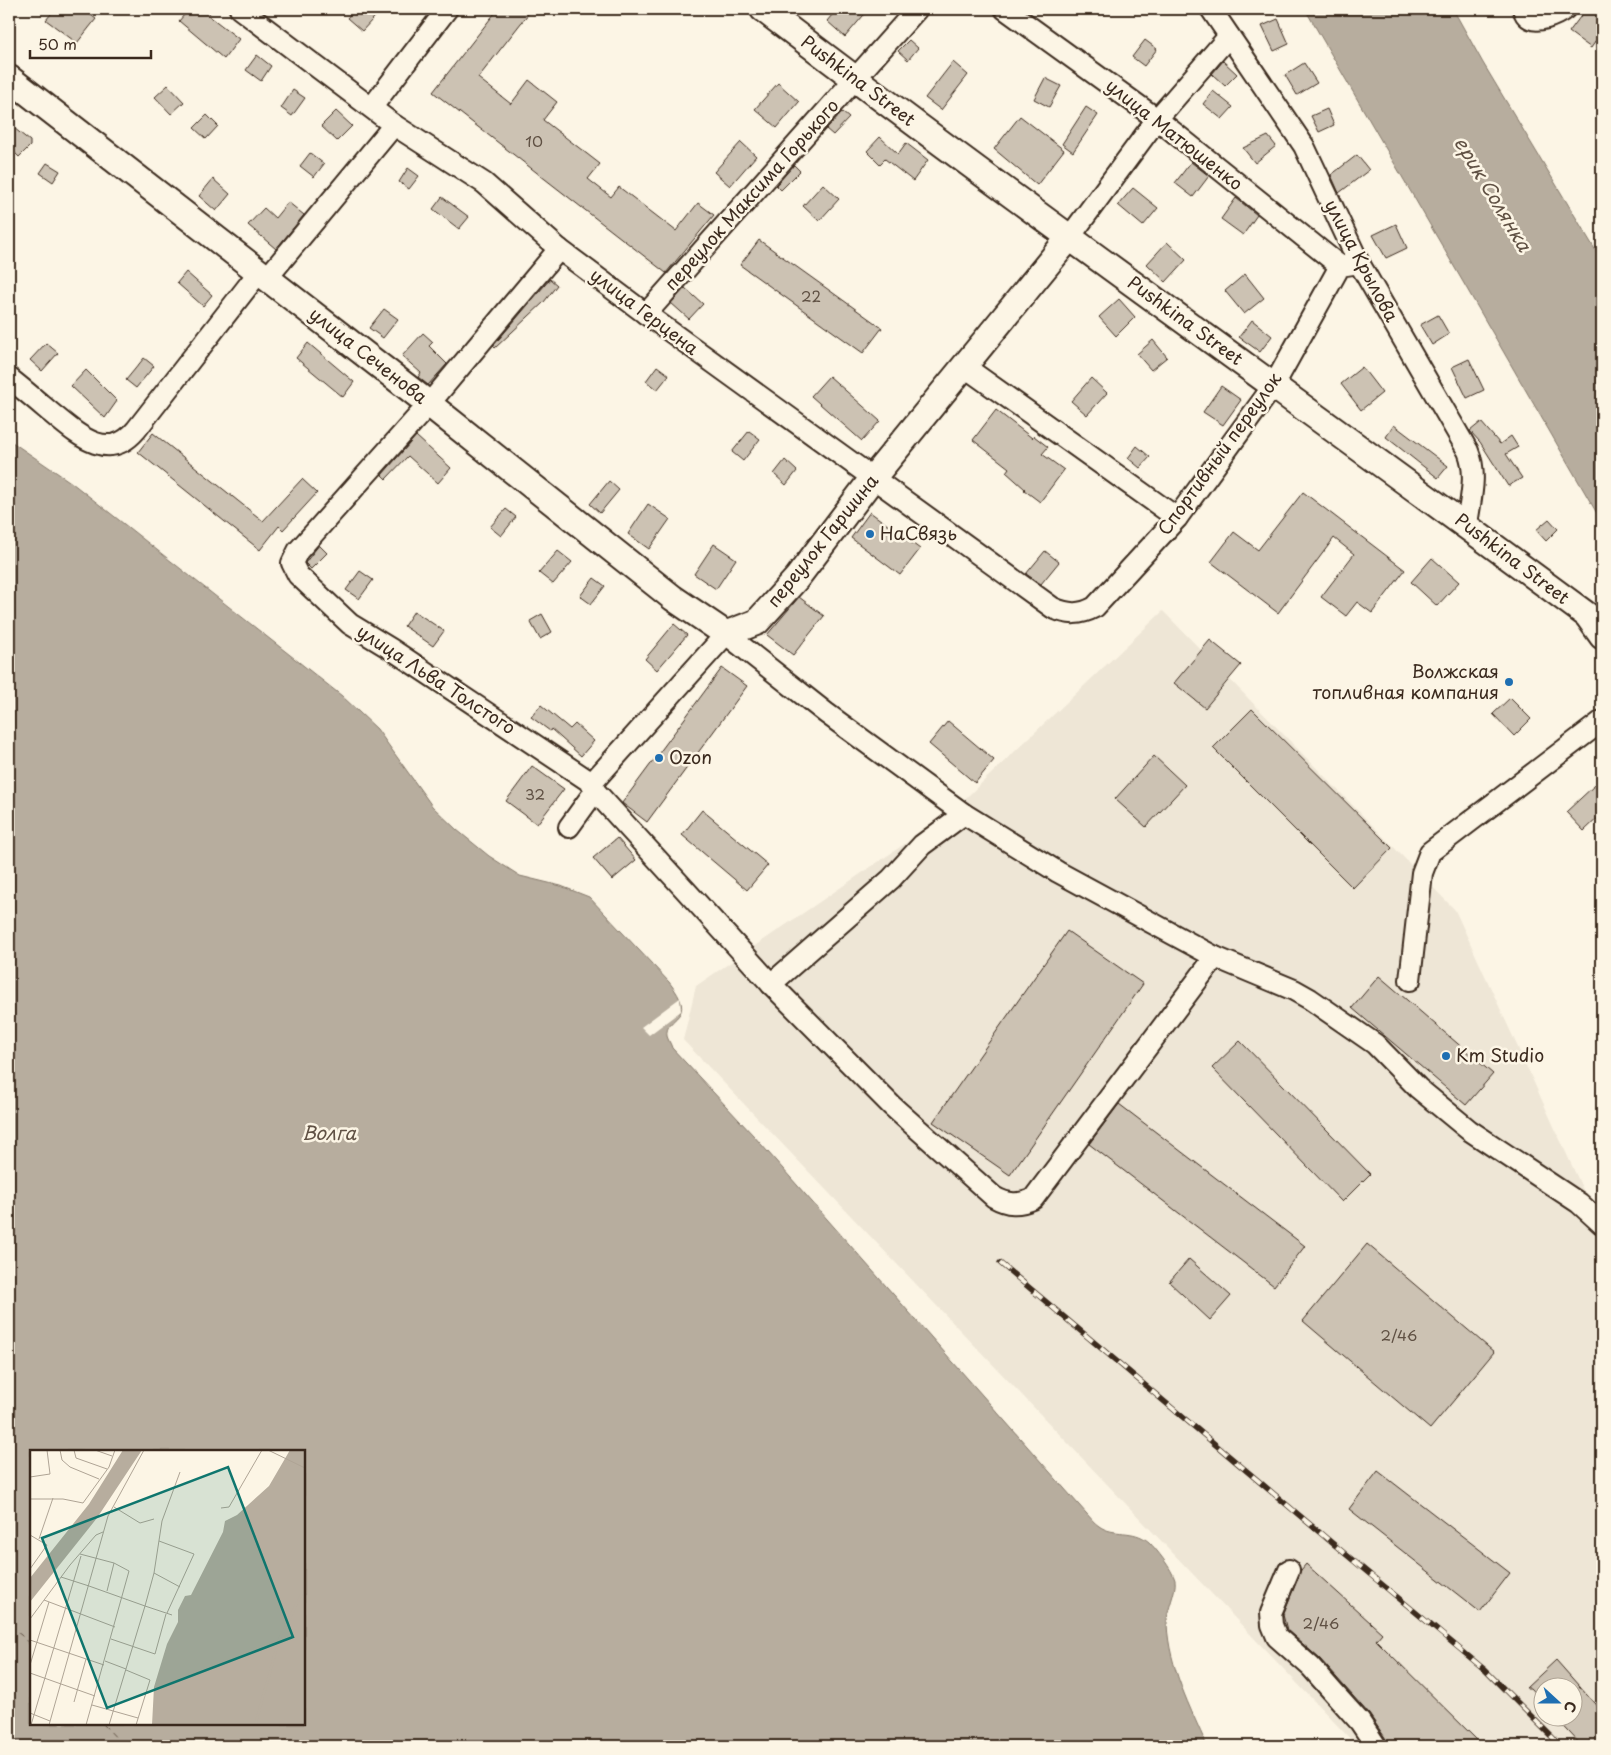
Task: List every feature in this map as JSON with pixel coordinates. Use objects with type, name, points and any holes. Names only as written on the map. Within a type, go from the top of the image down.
[{"type":"main road","name":"Pushkina Street","points":[[763,9],[1069,238],[1274,385],[1587,615],[1602,636]]},
{"type":"main road","name":"улица Сеченова","points":[[9,78],[429,404],[673,598],[726,634]]},
{"type":"main road","name":"переулок Гаршина","points":[[726,634],[757,622],[797,578],[872,479],[1069,238]]},
{"type":"street","name":"улица Герцена","points":[[240,9],[394,125],[484,183],[559,248],[646,314],[1053,608]]},
{"type":"street","points":[[372,107],[447,9]]},
{"type":"street","name":"переулок Максима Горького","points":[[646,314],[917,9]]},
{"type":"street","name":"улица Матюшенко","points":[[1005,9],[1157,119],[1349,265]]},
{"type":"street","name":"улица Крылова","points":[[1211,9],[1304,146],[1349,265],[1468,451],[1473,464],[1473,478],[1466,525]]},
{"type":"street","points":[[1525,12],[1535,19],[1558,14],[1565,9]]},
{"type":"street","points":[[1069,238],[1157,119],[1229,36]]},
{"type":"street","points":[[9,378],[81,438],[99,444],[119,444],[128,439],[263,275],[394,125]]},
{"type":"street","points":[[429,404],[559,248]]},
{"type":"street","name":"Спортивный переулок","points":[[1053,608],[1074,614],[1085,612],[1095,607],[1177,518],[1274,385],[1349,265]]},
{"type":"street","points":[[965,367],[1177,518]]},
{"type":"street","name":"улица Льва Толстого","points":[[429,404],[298,551],[292,563],[298,575],[350,624],[391,648],[594,787],[771,984],[892,1106],[994,1197],[1003,1202],[1014,1204],[1024,1203],[1033,1199],[1215,957]]},
{"type":"street","points":[[726,634],[826,713],[964,814],[1058,872],[1215,957],[1294,990],[1310,999],[1375,1044],[1418,1088],[1469,1130],[1579,1203],[1602,1224]]},
{"type":"street","name":"переулок Гаршина","points":[[569,827],[594,787],[726,634]]},
{"type":"street","points":[[1410,980],[1422,873],[1430,852],[1602,721]]},
{"type":"street","points":[[771,984],[891,879],[922,845],[964,814]]},
{"type":"street","points":[[1288,1570],[1271,1613],[1272,1625],[1277,1637],[1311,1667],[1334,1692],[1360,1722],[1376,1746]]},
{"type":"shaded area","points":[[1163,611],[1455,910],[1584,1192],[1602,1216],[1602,1746],[1357,1746],[683,1040],[696,986],[950,813]]},
{"type":"water","name":"ерик Солянка","points":[[1305,9],[1453,9],[1483,63],[1602,261],[1602,522]]},
{"type":"water","name":"Волга","points":[[9,440],[72,483],[342,696],[377,729],[432,806],[457,830],[489,856],[520,876],[561,886],[589,897],[669,982],[678,995],[681,1004],[679,1016],[667,1029],[667,1036],[672,1048],[753,1135],[1094,1522],[1111,1531],[1137,1535],[1143,1538],[1149,1542],[1164,1560],[1175,1580],[1167,1619],[1172,1656],[1187,1702],[1207,1746],[9,1746]]},
{"type":"pier","points":[[680,998],[681,1011],[649,1035],[641,1027]]},
{"type":"building","points":[[55,9],[83,9],[96,19],[77,43],[46,20]]},
{"type":"building","points":[[189,9],[213,9],[208,15],[239,39],[224,59],[179,21]]},
{"type":"building","points":[[355,9],[382,9],[362,31],[347,18]]},
{"type":"building","points":[[498,9],[532,9],[478,78],[511,104],[529,80],[557,102],[543,120],[600,164],[588,179],[611,197],[619,187],[676,231],[698,203],[714,215],[666,273],[433,92]]},
{"type":"building","points":[[837,9],[869,9],[845,37],[827,21]]},
{"type":"building","points":[[1586,9],[1602,9],[1602,32],[1591,48],[1569,32]]},
{"type":"building","points":[[1278,19],[1289,44],[1274,51],[1262,26]]},
{"type":"building","points":[[909,40],[918,48],[908,60],[898,51]]},
{"type":"building","points":[[1145,40],[1157,49],[1144,66],[1132,57]]},
{"type":"building","points":[[257,55],[271,66],[261,81],[246,70]]},
{"type":"building","points":[[1223,61],[1237,74],[1225,86],[1212,74]]},
{"type":"building","points":[[953,62],[968,75],[941,110],[925,98]]},
{"type":"building","points":[[1304,63],[1317,83],[1297,95],[1285,75]]},
{"type":"building","points":[[1045,78],[1061,86],[1049,107],[1034,99]]},
{"type":"building","points":[[778,83],[799,102],[777,128],[755,109]]},
{"type":"building","points":[[168,85],[184,102],[171,114],[155,97]]},
{"type":"building","points":[[293,90],[305,98],[292,116],[281,108]]},
{"type":"building","points":[[1213,91],[1233,107],[1222,119],[1203,104]]},
{"type":"building","points":[[1086,107],[1098,115],[1073,152],[1062,144]]},
{"type":"building","points":[[1327,109],[1334,125],[1319,132],[1311,116]]},
{"type":"building","points":[[336,111],[352,126],[337,141],[321,126]]},
{"type":"building","points":[[842,112],[849,118],[833,135],[826,129]]},
{"type":"building","points":[[207,115],[218,126],[206,139],[194,128]]},
{"type":"building","points":[[1020,116],[1064,150],[1037,185],[994,149]]},
{"type":"building","points":[[9,124],[30,141],[30,146],[19,157],[9,147]]},
{"type":"building","points":[[1268,136],[1276,146],[1255,163],[1243,148]]},
{"type":"building","points":[[880,137],[898,154],[906,143],[928,160],[913,181],[885,159],[880,164],[867,151]]},
{"type":"building","points":[[741,142],[756,156],[730,186],[714,172]]},
{"type":"building","points":[[310,153],[324,164],[314,177],[300,166]]},
{"type":"building","points":[[1357,155],[1369,170],[1339,193],[1331,175]]},
{"type":"building","points":[[1191,162],[1209,176],[1193,197],[1175,183]]},
{"type":"building","points":[[47,163],[60,171],[53,182],[40,173]]},
{"type":"building","points":[[794,165],[800,171],[781,190],[776,185]]},
{"type":"building","points":[[408,168],[419,176],[409,189],[399,182]]},
{"type":"building","points":[[213,179],[230,194],[216,211],[199,196]]},
{"type":"building","points":[[823,184],[839,199],[819,221],[803,206]]},
{"type":"building","points":[[1133,188],[1158,208],[1143,226],[1118,205]]},
{"type":"building","points":[[442,197],[469,217],[459,229],[433,209]]},
{"type":"building","points":[[1236,198],[1257,215],[1243,235],[1221,219]]},
{"type":"building","points":[[288,202],[304,215],[276,249],[248,225],[264,208],[275,218]]},
{"type":"building","points":[[1396,224],[1407,248],[1386,258],[1373,235]]},
{"type":"building","points":[[759,240],[882,328],[863,353],[740,265]]},
{"type":"building","points":[[1167,242],[1186,260],[1166,282],[1147,264]]},
{"type":"building","points":[[186,272],[212,295],[203,306],[177,283]]},
{"type":"building","points":[[1245,274],[1264,298],[1244,314],[1225,291]]},
{"type":"building","points":[[550,279],[557,285],[544,302],[495,348],[493,346]]},
{"type":"building","points":[[685,288],[703,304],[689,319],[671,303]]},
{"type":"building","points":[[1119,299],[1135,317],[1116,336],[1099,317]]},
{"type":"building","points":[[384,309],[398,319],[383,338],[369,328]]},
{"type":"building","points":[[1438,315],[1449,334],[1432,345],[1420,325]]},
{"type":"building","points":[[1252,320],[1272,336],[1260,352],[1239,337]]},
{"type":"building","points":[[423,333],[433,342],[429,346],[447,364],[428,385],[418,377],[421,373],[402,356]]},
{"type":"building","points":[[1153,340],[1167,357],[1151,370],[1137,354]]},
{"type":"building","points":[[46,343],[58,353],[42,371],[30,360]]},
{"type":"building","points":[[308,343],[354,382],[343,397],[296,358]]},
{"type":"building","points":[[144,358],[154,366],[136,388],[126,380]]},
{"type":"building","points":[[1469,359],[1484,390],[1467,398],[1452,367]]},
{"type":"building","points":[[657,366],[669,375],[657,390],[646,381]]},
{"type":"building","points":[[1362,367],[1382,393],[1361,410],[1341,384]]},
{"type":"building","points":[[86,370],[117,401],[105,418],[71,386]]},
{"type":"building","points":[[829,376],[880,421],[862,441],[811,396]]},
{"type":"building","points":[[1091,378],[1107,393],[1087,415],[1071,401]]},
{"type":"building","points":[[1221,386],[1241,400],[1223,425],[1203,412]]},
{"type":"building","points":[[996,410],[1032,438],[1034,436],[1048,447],[1042,454],[1064,470],[1040,502],[1024,490],[1006,472],[1009,468],[973,440]]},
{"type":"building","points":[[1481,422],[1500,444],[1511,436],[1518,447],[1506,454],[1522,478],[1508,486],[1480,442],[1470,431]]},
{"type":"building","points":[[1394,425],[1448,466],[1438,478],[1386,437]]},
{"type":"building","points":[[749,431],[760,439],[743,461],[732,452]]},
{"type":"building","points":[[153,433],[263,521],[302,479],[317,493],[283,530],[279,526],[260,550],[138,452]]},
{"type":"building","points":[[416,436],[451,468],[438,483],[408,456],[386,479],[382,475]]},
{"type":"building","points":[[1137,446],[1150,457],[1140,468],[1128,458]]},
{"type":"building","points":[[785,460],[797,471],[786,485],[774,474]]},
{"type":"building","points":[[609,481],[619,490],[600,513],[590,504]]},
{"type":"building","points":[[1303,492],[1405,570],[1372,613],[1357,602],[1346,616],[1321,597],[1354,554],[1334,538],[1278,613],[1211,562],[1234,532],[1258,550]]},
{"type":"building","points":[[648,504],[670,519],[649,549],[628,534]]},
{"type":"building","points":[[506,509],[516,517],[501,536],[490,527]]},
{"type":"building","points":[[870,512],[920,549],[900,575],[851,538]]},
{"type":"building","points":[[1549,519],[1558,529],[1546,541],[1536,530]]},
{"type":"building","points":[[714,544],[736,559],[716,589],[694,574]]},
{"type":"building","points":[[319,545],[327,553],[311,569],[305,563]]},
{"type":"building","points":[[558,551],[572,562],[553,584],[539,573]]},
{"type":"building","points":[[1045,551],[1059,562],[1041,584],[1026,574]]},
{"type":"building","points":[[1432,558],[1459,582],[1437,606],[1411,582]]},
{"type":"building","points":[[360,571],[373,580],[359,599],[346,590]]},
{"type":"building","points":[[594,578],[605,586],[591,604],[580,596]]},
{"type":"building","points":[[799,597],[824,616],[793,655],[767,635]]},
{"type":"building","points":[[414,611],[444,631],[433,646],[404,626]]},
{"type":"building","points":[[542,614],[552,632],[540,639],[530,621]]},
{"type":"building","points":[[674,624],[687,635],[657,670],[645,659]]},
{"type":"building","points":[[1210,640],[1241,665],[1205,708],[1174,683]]},
{"type":"building","points":[[722,668],[747,686],[647,822],[622,803]]},
{"type":"building","points":[[1510,698],[1531,719],[1514,736],[1493,714]]},
{"type":"building","points":[[541,705],[570,729],[575,724],[594,741],[581,756],[551,729],[550,731],[531,717]]},
{"type":"building","points":[[1252,709],[1392,848],[1353,888],[1213,748]]},
{"type":"building","points":[[948,721],[994,760],[975,783],[929,744]]},
{"type":"building","points":[[1154,756],[1185,785],[1146,827],[1115,799]]},
{"type":"building","points":[[532,766],[564,789],[537,824],[506,801]]},
{"type":"building","points":[[1595,785],[1602,792],[1602,814],[1584,831],[1566,812]]},
{"type":"building","points":[[702,810],[768,865],[747,890],[682,835]]},
{"type":"building","points":[[617,838],[636,860],[612,880],[593,858]]},
{"type":"building","points":[[1067,931],[1143,984],[1010,1175],[933,1122]]},
{"type":"building","points":[[1379,976],[1493,1074],[1466,1105],[1352,1008]]},
{"type":"building","points":[[1240,1041],[1370,1174],[1342,1202],[1212,1068]]},
{"type":"building","points":[[1119,1104],[1305,1246],[1274,1286],[1089,1144]]},
{"type":"building","points":[[1367,1244],[1494,1352],[1430,1429],[1303,1321]]},
{"type":"building","points":[[1189,1259],[1231,1296],[1210,1320],[1169,1282]]},
{"type":"building","points":[[1378,1471],[1510,1573],[1480,1612],[1349,1509]]},
{"type":"building","points":[[1306,1564],[1382,1633],[1376,1640],[1483,1746],[1388,1746],[1386,1739],[1369,1714],[1320,1659],[1287,1630],[1283,1615],[1301,1570]]},
{"type":"building","points":[[1556,1660],[1572,1678],[1537,1678]]},
{"type":"building","points":[[1534,1681],[1534,1692],[1530,1688],[1526,1688]]},
{"type":"building","points":[[1584,1692],[1602,1712],[1602,1746],[1582,1746],[1565,1728],[1584,1728]]},
{"type":"ferry route","points":[[9,1626],[30,1645]]},
{"type":"ferry route","points":[[104,1725],[124,1746]]},
{"type":"railway","points":[[1000,1263],[1484,1669],[1559,1746]]},
{"type":"place","name":"НаСвязь","points":[[870,534]]},
{"type":"place","name":"Волжская топливная компания","points":[[1509,682]]},
{"type":"place","name":"Ozon","points":[[659,758]]},
{"type":"place","name":"Кm Studio","points":[[1446,1056]]}]
